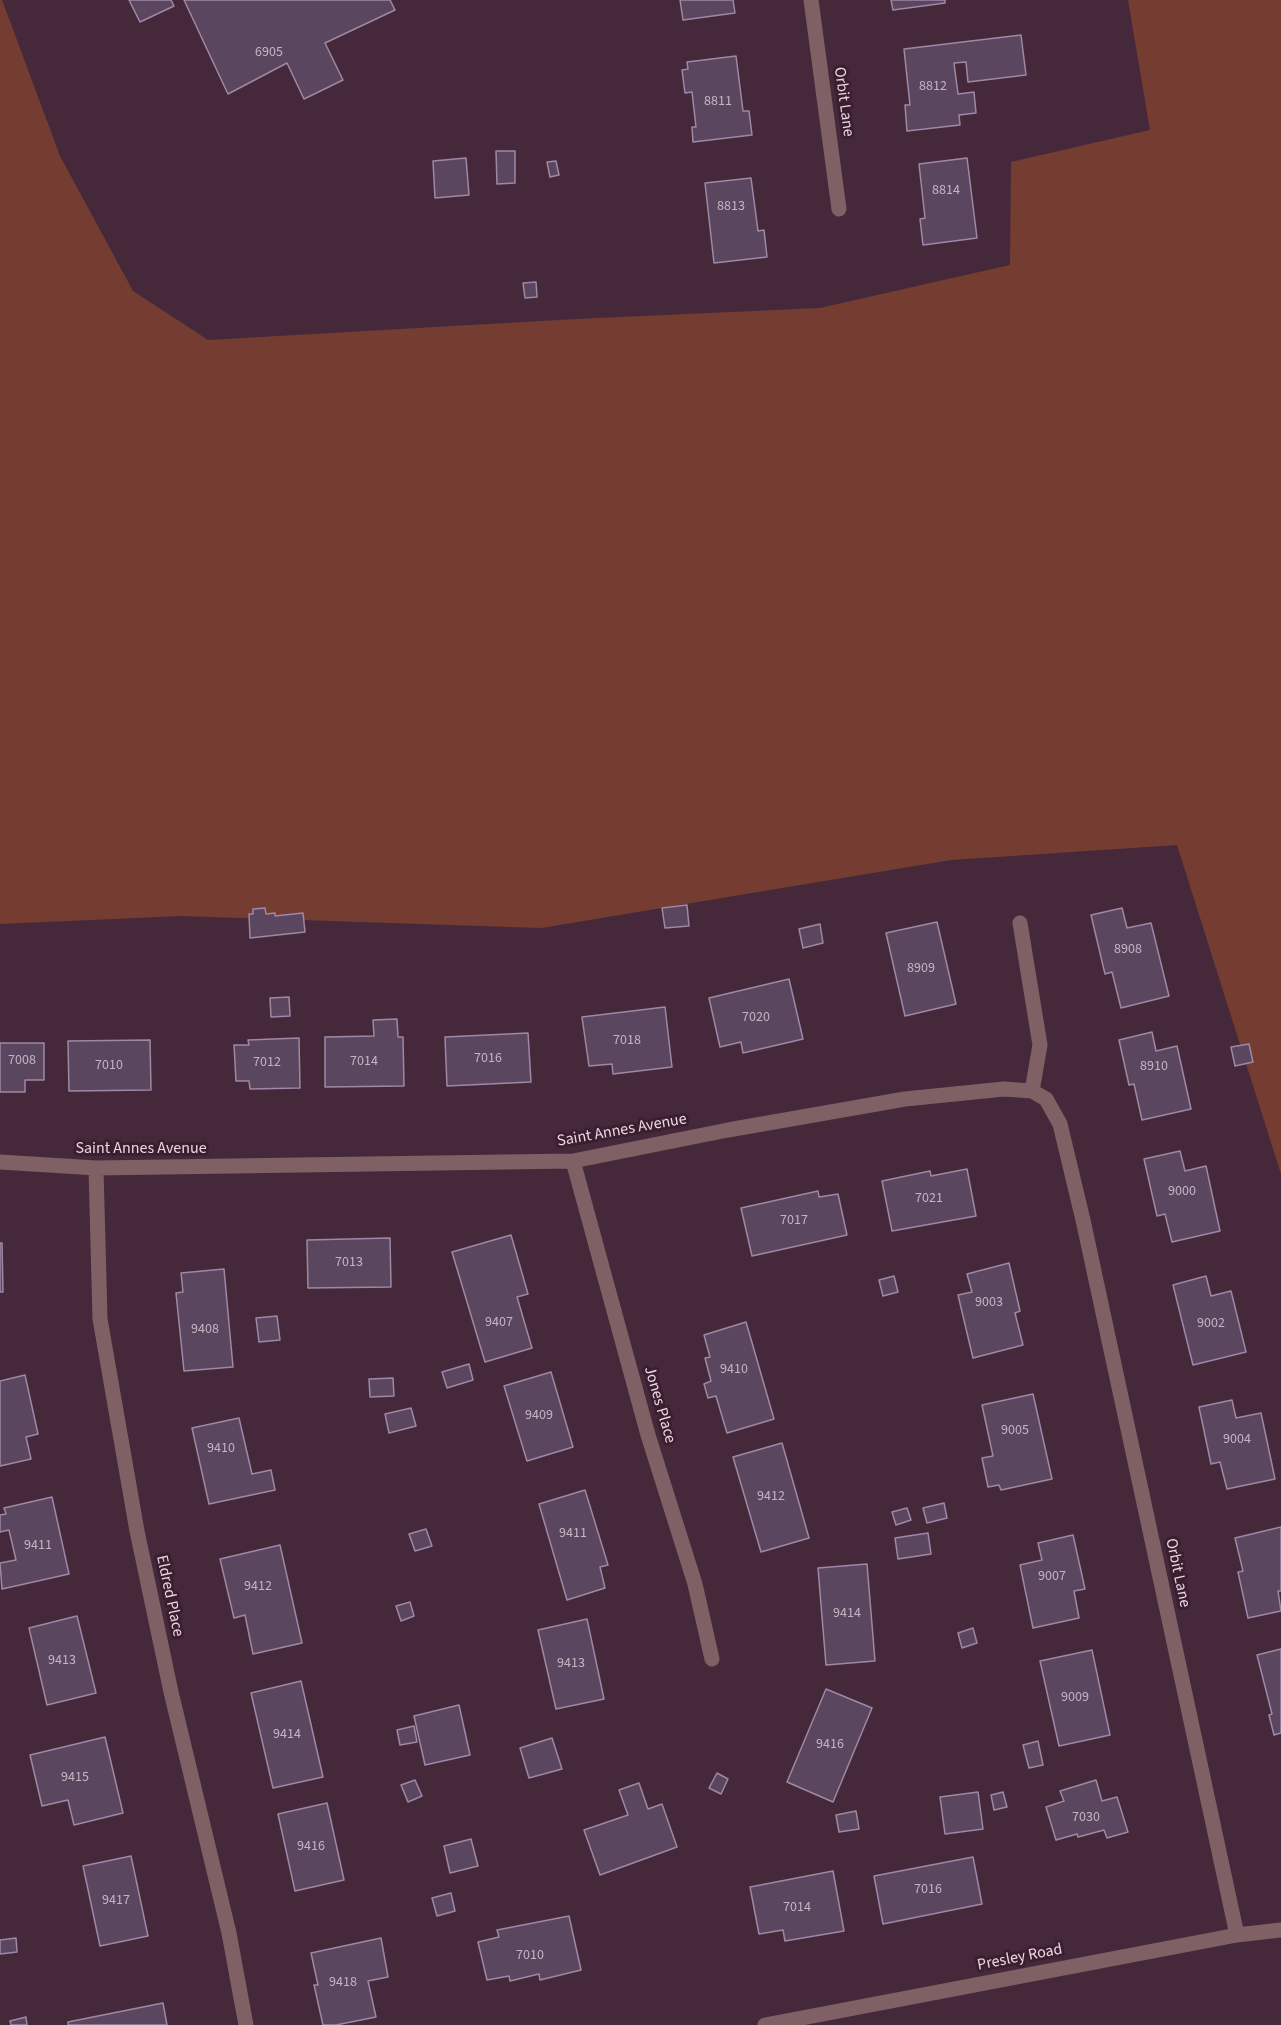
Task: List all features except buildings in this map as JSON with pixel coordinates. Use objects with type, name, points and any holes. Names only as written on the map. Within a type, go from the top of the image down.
[{"type":"street","name":"Orbit Lane","points":[[811,0],[839,209]]},
{"type":"street","points":[[1020,923],[1040,1045],[1032,1091]]},
{"type":"street","name":"Saint Annes Avenue","points":[[0,1162],[96,1168],[573,1161],[728,1130],[905,1099],[1004,1089],[1032,1091]]},
{"type":"street","name":"Orbit Lane","points":[[1032,1091],[1046,1099],[1060,1124],[1083,1220],[1237,1935]]},
{"type":"street","name":"Jones Place","points":[[573,1161],[648,1435],[695,1584],[712,1659]]},
{"type":"street","name":"Eldred Place","points":[[96,1168],[100,1319],[134,1519],[171,1692],[229,1933],[246,2025]]},
{"type":"street","name":"Presley Road","points":[[765,2025],[1237,1935],[1281,1930]]},
{"type":"shaded area","points":[[0,0],[2,0],[60,156],[133,291],[208,340],[820,308],[1010,265],[1011,162],[1150,130],[1128,0],[1281,0],[1281,1174],[1177,845],[951,860],[541,928],[181,916],[0,924]]}]
